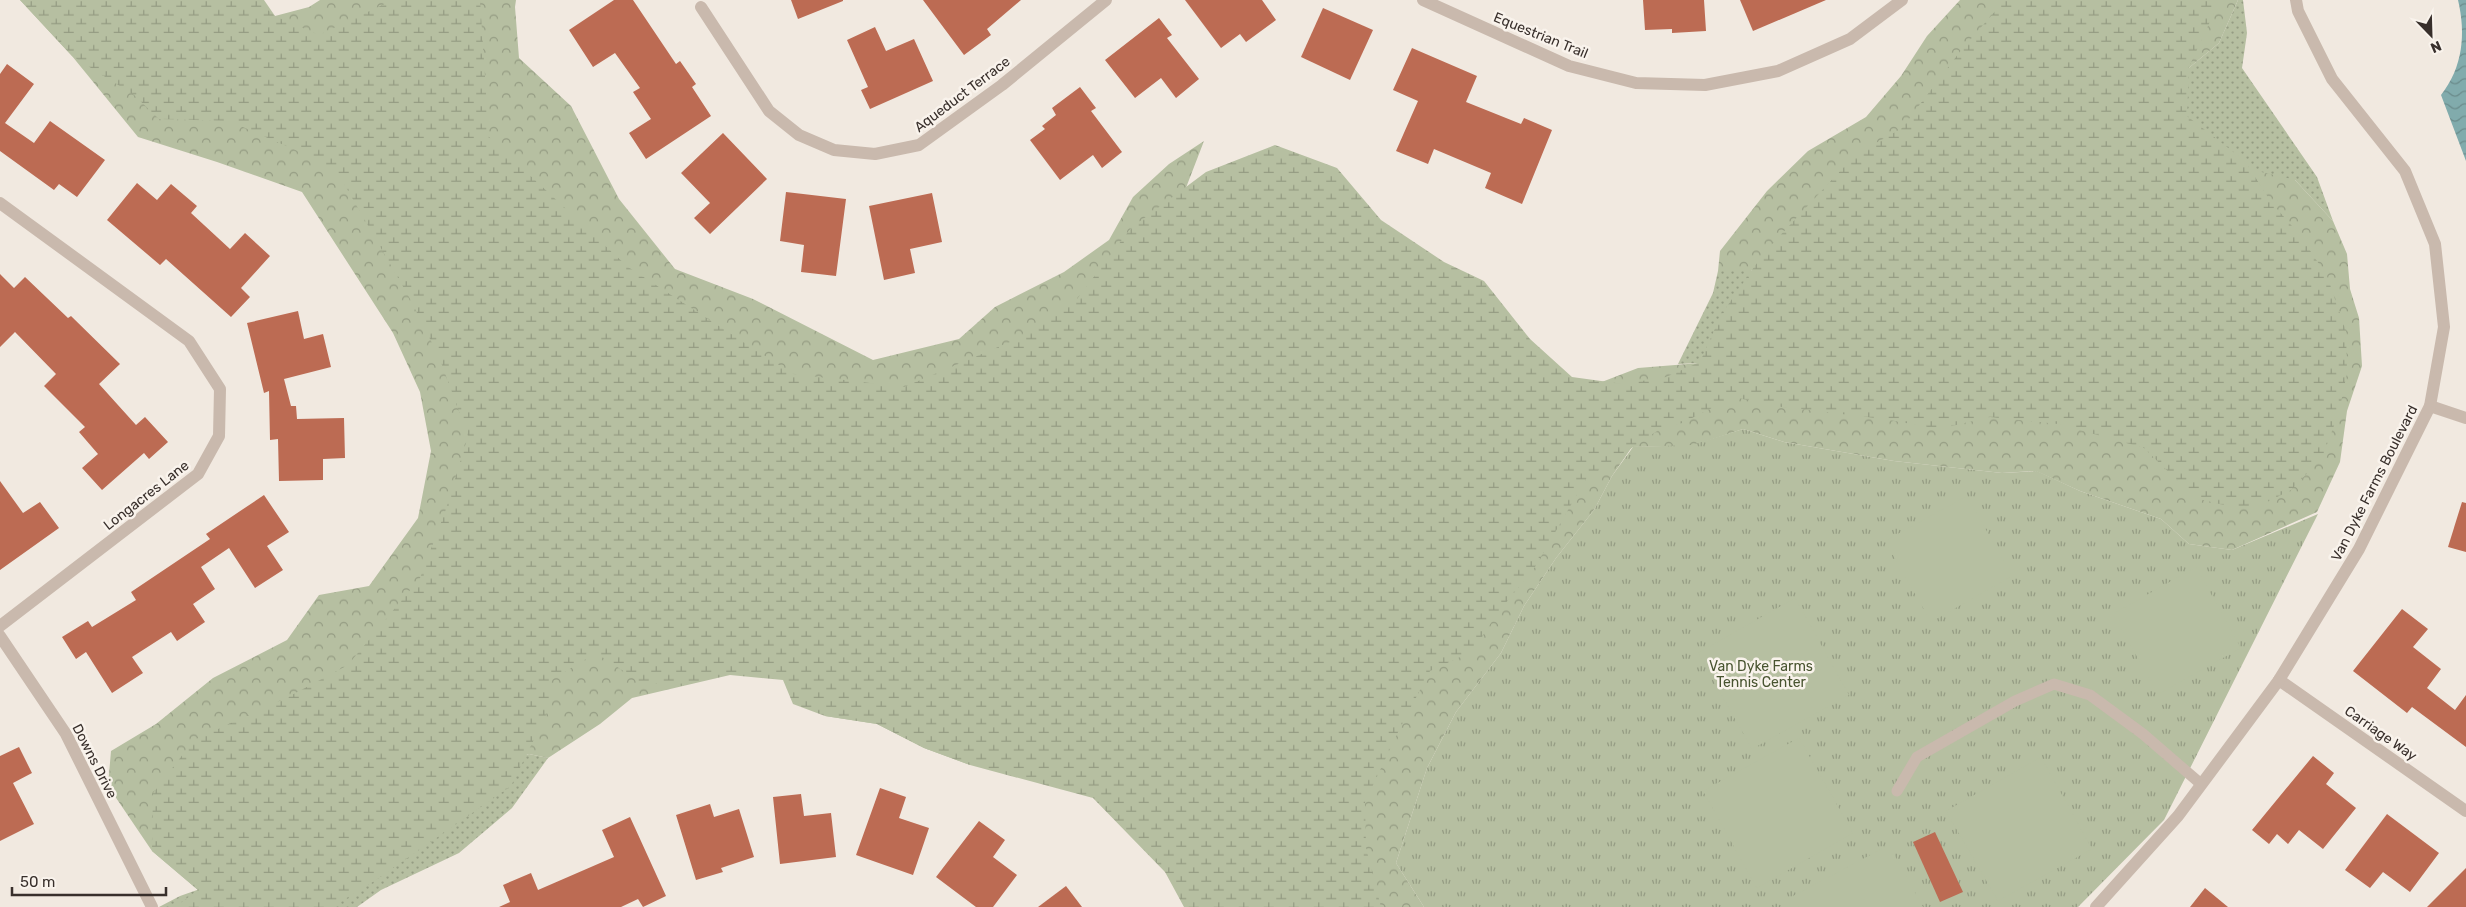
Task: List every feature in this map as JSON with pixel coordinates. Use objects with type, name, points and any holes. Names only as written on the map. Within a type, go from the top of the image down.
[{"type":"street","name":"Aqueduct Terrace","points":[[701,7],[769,111],[799,135],[834,150],[875,154],[918,146],[1002,85],[1106,0]]},
{"type":"street","name":"Equestrian Trail","points":[[1423,0],[1569,66],[1636,83],[1705,85],[1778,71],[1850,39],[1902,0]]},
{"type":"street","name":"Van Dyke Farms Boulevard","points":[[2096,907],[2178,816],[2279,680],[2359,549],[2430,406],[2444,327],[2435,244],[2405,171],[2332,79],[2298,11],[2296,0]]},
{"type":"street","name":"Longacres Lane","points":[[0,202],[189,341],[220,389],[220,436],[198,474],[0,626]]},
{"type":"street","points":[[2430,406],[2466,418]]},
{"type":"street","name":"Downs Drive","points":[[0,636],[66,734],[152,907]]},
{"type":"street","name":"Carriage Way","points":[[2279,680],[2466,811]]},
{"type":"lane","points":[[1897,791],[1917,757],[2015,701],[2054,684],[2090,695],[2143,734],[2201,784]]},
{"type":"green space","points":[[20,0],[264,0],[275,16],[309,7],[320,0],[516,0],[519,58],[571,106],[619,199],[675,269],[753,299],[873,360],[959,339],[995,307],[1064,272],[1109,240],[1133,197],[1169,164],[1204,141],[1167,237],[683,686],[632,698],[600,724],[548,758],[529,754],[413,796],[198,890],[152,851],[108,786],[111,751],[156,724],[213,678],[287,640],[319,595],[369,586],[418,518],[431,451],[420,392],[393,333],[302,192],[138,137],[72,56]]},
{"type":"green space","points":[[20,0],[256,0],[275,16],[319,35],[393,0],[480,0],[489,137],[628,267],[793,374],[904,387],[1017,339],[1077,299],[1131,228],[1206,172],[1275,145],[1337,168],[1381,220],[1444,262],[1484,281],[1530,339],[1572,377],[1623,384],[1666,377],[1700,362],[1721,315],[1763,254],[1855,155],[1902,128],[1962,49],[2005,0],[2220,0],[2189,67],[2187,116],[2245,161],[2271,202],[2299,234],[2327,276],[2346,331],[2347,373],[2339,412],[2322,458],[2291,490],[2265,503],[2240,509],[2195,498],[2144,448],[2058,424],[1990,417],[1939,429],[1884,419],[1773,406],[1734,397],[1682,423],[1657,431],[1586,479],[1535,567],[1496,615],[1473,651],[1430,671],[1399,730],[1365,802],[1366,848],[1381,907],[1184,907],[1165,872],[1093,798],[970,765],[924,748],[877,724],[825,716],[793,704],[783,680],[730,675],[683,686],[640,682],[596,653],[551,680],[547,713],[511,786],[376,880],[332,907],[175,907],[198,890],[152,851],[153,793],[194,740],[288,697],[348,665],[420,578],[445,512],[468,436],[439,357],[409,297],[343,182],[307,155],[229,121],[159,119],[134,95],[72,56]]},
{"type":"green space","points":[[1960,0],[2238,0],[2219,43],[2150,100],[1800,247],[1751,271],[1718,271],[1720,251],[1767,191],[1808,151],[1866,117],[1901,76],[1927,36]]},
{"type":"green space","points":[[2238,0],[2243,0],[2247,33],[2242,68],[2317,177],[2333,221],[2295,180],[1700,363],[1678,364],[1713,293],[1718,271],[1751,271],[1800,247],[2150,100],[2219,43]]},
{"type":"green space","points":[[2219,162],[2295,180],[2333,221],[2347,254],[2350,289],[2359,318],[2362,366],[2347,411],[2340,462],[2317,512],[2232,550],[2189,544],[2161,519],[2080,491],[2036,471],[2002,473],[1894,461],[1784,442],[1743,429],[1692,446],[1632,447],[1612,476],[1594,510],[1556,558],[1524,606],[1501,653],[1456,712],[1427,768],[1396,863],[1424,907],[1207,907],[1233,851],[1008,738],[970,765],[924,748],[877,724],[825,716],[838,677],[1638,368],[1700,363],[1721,338]]},
{"type":"green space","name":"Van Dyke Farms Tennis Center","points":[[1743,429],[1784,442],[1894,461],[2002,473],[2037,471],[2080,491],[2161,519],[2189,544],[2232,550],[2318,514],[2164,820],[2078,907],[1424,907],[1396,863],[1427,768],[1456,712],[1501,653],[1524,606],[1556,558],[1594,510],[1612,476],[1633,447],[1692,445]]},
{"type":"green space","points":[[1967,496],[2012,576],[1931,622],[1885,541]]},
{"type":"green space","points":[[2196,567],[2241,648],[2158,694],[2113,614]]},
{"type":"green space","points":[[1795,598],[1849,695],[1752,749],[1698,653]]},
{"type":"green space","points":[[1799,738],[1853,833],[1757,888],[1703,791]]},
{"type":"green space","points":[[529,754],[548,758],[512,808],[459,853],[381,890],[357,907],[159,907],[180,896],[257,869],[413,796]]},
{"type":"green space","points":[[2041,757],[2092,849],[1998,901],[1946,811]]},
{"type":"green space","points":[[1889,845],[1923,907],[1799,907],[1793,896]]},
{"type":"water","points":[[2458,0],[2466,0],[2466,161],[2441,95],[2454,73],[2461,50],[2462,25]]},
{"type":"building","points":[[614,0],[633,0],[676,64],[680,61],[696,84],[692,87],[711,116],[646,159],[629,133],[651,119],[633,92],[640,88],[615,53],[593,67],[569,30]]},
{"type":"building","points":[[791,0],[843,0],[843,1],[798,19]]},
{"type":"building","points":[[923,0],[1021,0],[987,29],[991,35],[964,55]]},
{"type":"building","points":[[1185,0],[1262,0],[1276,20],[1246,42],[1240,34],[1221,48]]},
{"type":"building","points":[[1643,0],[1704,0],[1706,31],[1672,33],[1672,29],[1645,30]]},
{"type":"building","points":[[1740,0],[1826,0],[1753,31]]},
{"type":"building","points":[[1323,8],[1373,30],[1350,80],[1301,57]]},
{"type":"building","points":[[1159,18],[1172,35],[1167,38],[1199,79],[1176,98],[1161,78],[1135,98],[1105,60]]},
{"type":"building","points":[[875,27],[886,51],[914,39],[933,81],[870,109],[861,90],[868,87],[847,40]]},
{"type":"building","points":[[1412,48],[1477,76],[1466,102],[1521,124],[1524,118],[1552,130],[1522,204],[1485,188],[1491,173],[1434,149],[1428,164],[1396,151],[1418,101],[1393,90]]},
{"type":"building","points":[[7,64],[34,84],[5,123],[34,143],[50,121],[105,160],[77,197],[59,184],[54,190],[0,151],[0,74]]},
{"type":"building","points":[[1080,87],[1096,108],[1091,111],[1122,152],[1102,168],[1093,155],[1060,180],[1030,140],[1045,129],[1042,126],[1056,115],[1052,108]]},
{"type":"building","points":[[723,133],[767,179],[710,234],[694,218],[710,203],[681,173]]},
{"type":"building","points":[[137,183],[157,200],[171,184],[197,206],[191,213],[230,249],[245,233],[270,256],[241,288],[250,297],[231,317],[166,259],[160,265],[107,220]]},
{"type":"building","points":[[786,192],[846,199],[836,276],[801,272],[804,245],[780,241]]},
{"type":"building","points":[[932,193],[942,242],[910,249],[915,273],[884,280],[869,206]]},
{"type":"building","points":[[0,274],[14,288],[25,277],[68,318],[71,316],[120,364],[99,384],[136,425],[145,417],[168,442],[149,459],[144,453],[102,490],[82,468],[98,454],[79,432],[85,427],[44,386],[56,374],[15,332],[0,347]]},
{"type":"building","points":[[298,311],[304,339],[323,334],[331,367],[284,379],[291,406],[296,406],[297,419],[344,418],[345,458],[323,459],[323,480],[279,481],[278,439],[270,440],[269,391],[264,393],[247,323]]},
{"type":"building","points":[[0,481],[23,513],[40,502],[59,528],[0,570]]},
{"type":"building","points":[[264,495],[289,532],[267,546],[283,570],[255,588],[229,548],[201,567],[215,589],[193,604],[205,622],[177,641],[171,632],[132,657],[143,673],[112,693],[86,652],[76,659],[62,637],[88,621],[92,627],[136,600],[131,592],[210,539],[206,534]]},
{"type":"building","points":[[2462,502],[2466,503],[2466,552],[2448,547]]},
{"type":"building","points":[[2402,609],[2428,629],[2413,647],[2441,669],[2427,688],[2455,710],[2466,695],[2466,747],[2412,707],[2407,713],[2353,671]]},
{"type":"building","points":[[19,747],[32,773],[13,783],[34,824],[0,841],[0,756]]},
{"type":"building","points":[[2313,756],[2334,773],[2326,784],[2356,808],[2323,849],[2299,830],[2288,844],[2277,834],[2269,844],[2252,830]]},
{"type":"building","points":[[880,788],[906,797],[899,818],[929,828],[913,875],[856,855]]},
{"type":"building","points":[[801,794],[804,816],[831,813],[836,857],[780,864],[773,797]]},
{"type":"building","points":[[710,804],[714,817],[739,809],[754,857],[721,868],[723,872],[696,880],[676,815]]},
{"type":"building","points":[[2387,814],[2439,853],[2410,892],[2383,872],[2370,888],[2345,870]]},
{"type":"building","points":[[630,817],[666,896],[643,907],[638,899],[621,907],[499,907],[510,902],[503,885],[531,873],[538,890],[614,857],[602,830]]},
{"type":"building","points":[[979,821],[1005,840],[993,857],[1017,875],[993,907],[976,907],[936,877]]},
{"type":"building","points":[[1935,832],[1963,892],[1940,902],[1913,842]]},
{"type":"building","points":[[2466,868],[2466,907],[2427,907]]},
{"type":"building","points":[[1066,886],[1082,907],[1038,907]]},
{"type":"building","points":[[2205,888],[2228,907],[2190,907]]}]
